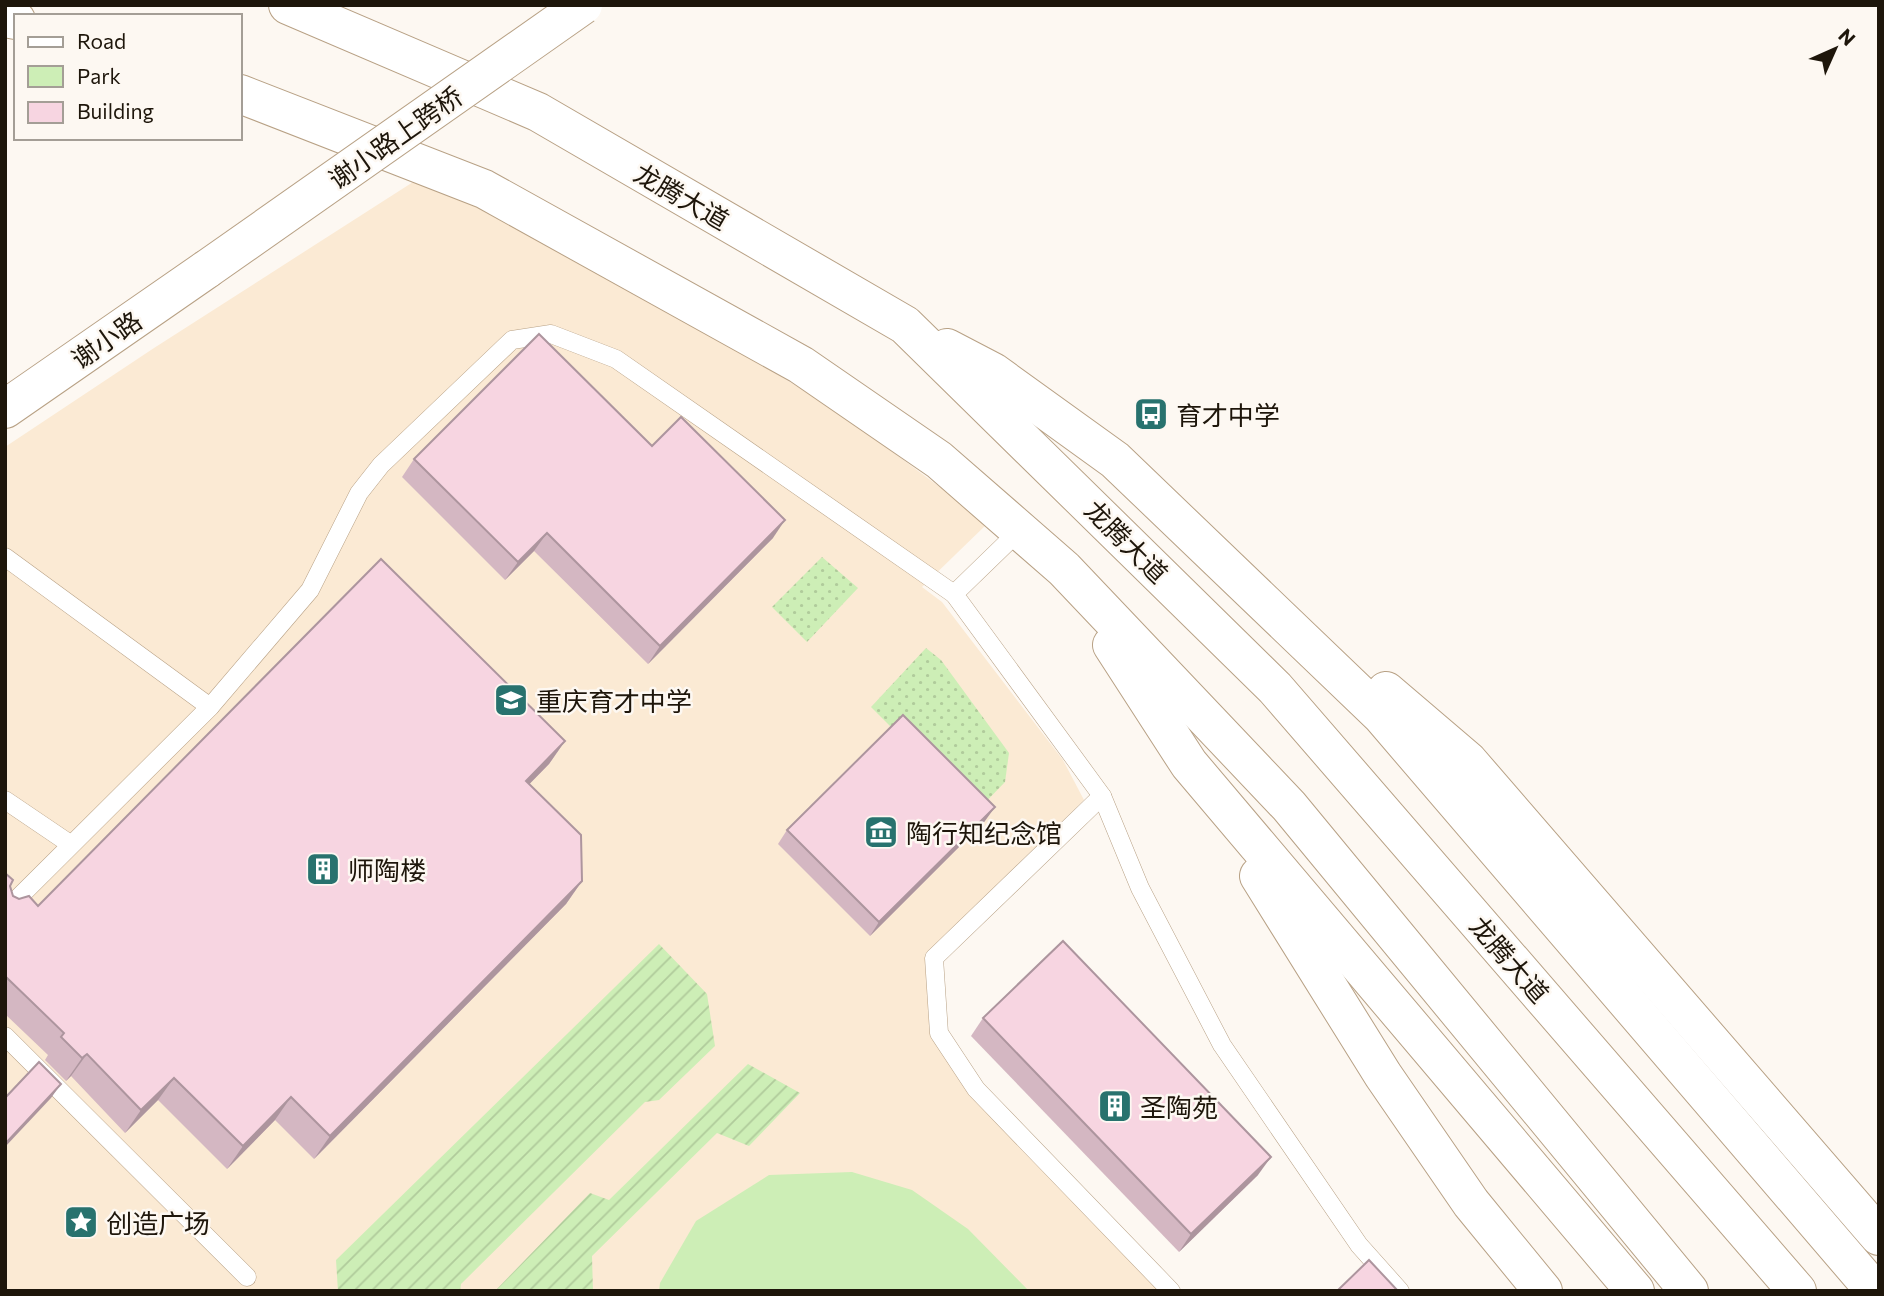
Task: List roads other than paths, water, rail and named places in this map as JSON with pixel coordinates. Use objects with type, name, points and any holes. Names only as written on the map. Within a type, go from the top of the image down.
[{"type":"main road","name":"龙腾大道","points":[[288,5],[538,112],[905,325],[1276,688],[1797,1291]]},
{"type":"main road","name":"谢小路上跨桥","points":[[207,269],[583,5]]},
{"type":"main road","points":[[242,95],[484,189],[801,365],[939,460],[1064,569],[1289,806],[1689,1291]]},
{"type":"main road","name":"谢小路","points":[[5,409],[207,269]]},
{"type":"main road","points":[[905,325],[993,372],[1115,460],[1381,715],[1875,1291]]},
{"type":"main road","points":[[1194,536],[1276,688]]},
{"type":"main road","points":[[1194,536],[1344,656],[1468,761],[1879,1236]]},
{"type":"main road","points":[[1064,569],[1383,1076],[1471,1203],[1543,1291]]},
{"type":"main road","points":[[1189,764],[1635,1291]]},
{"type":"lane","points":[[5,911],[210,707],[310,590],[359,493],[381,466],[512,340],[551,334],[616,359],[954,594],[1102,796],[1140,888],[1222,1045],[1359,1245],[1400,1291]]},
{"type":"lane","points":[[954,594],[1020,530]]},
{"type":"lane","points":[[5,557],[210,707]]},
{"type":"lane","points":[[1102,796],[934,958],[939,1033],[976,1089],[1171,1291]]},
{"type":"lane","points":[[5,800],[70,844]]},
{"type":"lane","points":[[5,1036],[247,1277]]},
{"type":"place","name":"育才中学","points":[[1151,414]]},
{"type":"place","name":"重庆育才中学","points":[[511,700]]},
{"type":"place","name":"陶行知纪念馆","points":[[881,832]]},
{"type":"place","name":"师陶楼","points":[[323,869]]},
{"type":"place","name":"圣陶苑","points":[[1115,1106]]},
{"type":"place","name":"创造广场","points":[[81,1222]]}]
